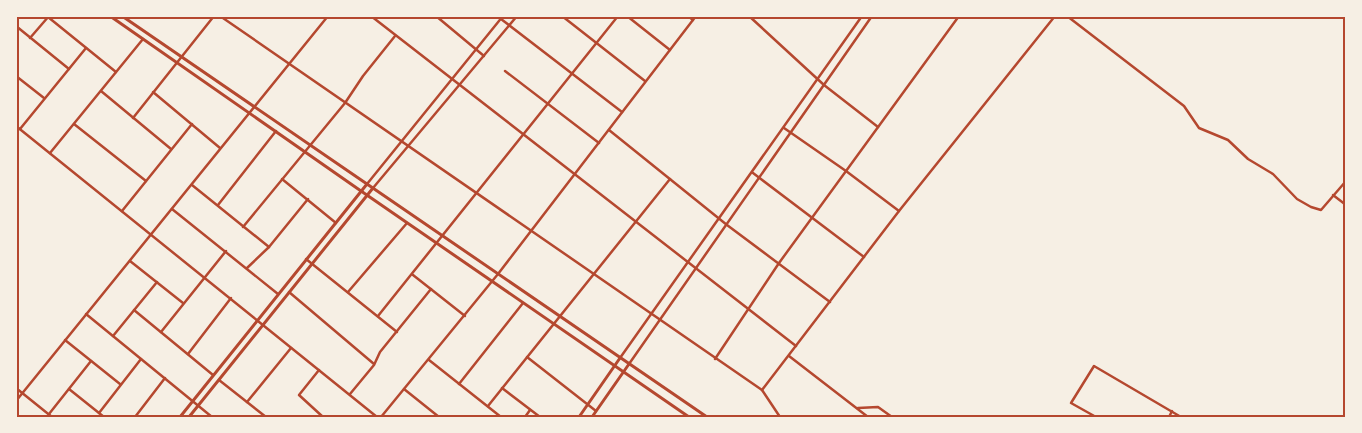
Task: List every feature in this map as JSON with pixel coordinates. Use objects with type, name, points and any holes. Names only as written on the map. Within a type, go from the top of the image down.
[{"type":"main road","points":[[111,16],[689,417]]},
{"type":"main road","points":[[122,16],[707,417]]},
{"type":"main road","points":[[340,176],[344,168]]},
{"type":"main road","points":[[180,417],[367,184]]},
{"type":"main road","points":[[189,417],[373,188]]},
{"type":"main road","points":[[387,209],[392,201]]},
{"type":"main road","points":[[579,417],[620,358]]},
{"type":"main road","points":[[592,417],[629,364]]},
{"type":"street","points":[[134,118],[176,62],[214,16]]},
{"type":"street","points":[[220,16],[530,232],[762,390],[780,417]]},
{"type":"street","points":[[16,401],[327,16]]},
{"type":"street","points":[[371,16],[796,346]]},
{"type":"street","points":[[436,16],[484,56]]},
{"type":"street","points":[[373,188],[409,148],[517,16]]},
{"type":"street","points":[[562,16],[645,81]]},
{"type":"street","points":[[378,316],[438,244],[618,16]]},
{"type":"street","points":[[627,16],[670,50]]},
{"type":"street","points":[[688,16],[693,20]]},
{"type":"street","points":[[381,417],[430,360],[492,282],[696,16]]},
{"type":"street","points":[[749,16],[817,79],[878,127]]},
{"type":"street","points":[[620,358],[862,16]]},
{"type":"street","points":[[629,364],[792,134],[872,16]]},
{"type":"street","points":[[715,358],[812,216],[959,16]]},
{"type":"street","points":[[762,390],[898,211],[1055,16]]},
{"type":"street","points":[[1067,16],[1184,106],[1199,128],[1228,140],[1248,158],[1273,174],[1297,199],[1321,210],[1346,181]]},
{"type":"street","points":[[30,38],[48,17],[116,72]]},
{"type":"street","points":[[367,184],[502,18],[622,112]]},
{"type":"street","points":[[16,26],[69,68]]},
{"type":"street","points":[[244,227],[345,103],[363,76],[395,36]]},
{"type":"street","points":[[848,37],[855,41]]},
{"type":"street","points":[[50,153],[143,39]]},
{"type":"street","points":[[20,129],[86,48]]},
{"type":"street","points":[[505,70],[599,143]]},
{"type":"street","points":[[16,76],[45,98]]},
{"type":"street","points":[[101,91],[171,150]]},
{"type":"street","points":[[153,92],[220,148]]},
{"type":"street","points":[[74,124],[146,180]]},
{"type":"street","points":[[122,212],[192,124]]},
{"type":"street","points":[[16,126],[377,417]]},
{"type":"street","points":[[784,128],[846,171],[898,211]]},
{"type":"street","points":[[609,130],[720,219],[830,302]]},
{"type":"street","points":[[218,206],[276,131]]},
{"type":"street","points":[[752,173],[812,216],[864,257]]},
{"type":"street","points":[[282,179],[336,222]]},
{"type":"street","points":[[488,406],[552,323],[594,275],[670,179]]},
{"type":"street","points":[[192,185],[269,247]]},
{"type":"street","points":[[1333,195],[1346,204]]},
{"type":"street","points":[[247,268],[269,247],[308,199]]},
{"type":"street","points":[[172,209],[278,294]]},
{"type":"street","points":[[348,292],[407,222]]},
{"type":"street","points":[[161,332],[226,251]]},
{"type":"street","points":[[306,259],[397,332]]},
{"type":"street","points":[[130,261],[183,303]]},
{"type":"street","points":[[413,275],[465,316]]},
{"type":"street","points":[[113,336],[158,282]]},
{"type":"street","points":[[350,394],[374,365],[380,352],[431,289]]},
{"type":"street","points":[[289,292],[374,365]]},
{"type":"street","points":[[188,354],[231,298]]},
{"type":"street","points":[[459,384],[523,303]]},
{"type":"street","points":[[134,310],[213,375]]},
{"type":"street","points":[[86,314],[212,417]]},
{"type":"street","points":[[65,340],[120,384]]},
{"type":"street","points":[[247,402],[291,348]]},
{"type":"street","points":[[789,356],[868,417]]},
{"type":"street","points":[[527,357],[596,411]]},
{"type":"street","points":[[99,413],[141,359]]},
{"type":"street","points":[[430,360],[501,417]]},
{"type":"street","points":[[16,388],[50,416],[91,361]]},
{"type":"street","points":[[1096,417],[1072,403],[1094,366],[1182,417]]},
{"type":"street","points":[[318,370],[299,395],[323,417]]},
{"type":"street","points":[[135,417],[166,378]]},
{"type":"street","points":[[219,380],[266,417]]},
{"type":"street","points":[[502,388],[540,417]]},
{"type":"street","points":[[69,389],[104,417]]},
{"type":"street","points":[[404,389],[439,417]]},
{"type":"street","points":[[858,408],[878,407],[892,417]]},
{"type":"street","points":[[525,417],[530,410]]},
{"type":"street","points":[[1169,417],[1172,411]]}]
